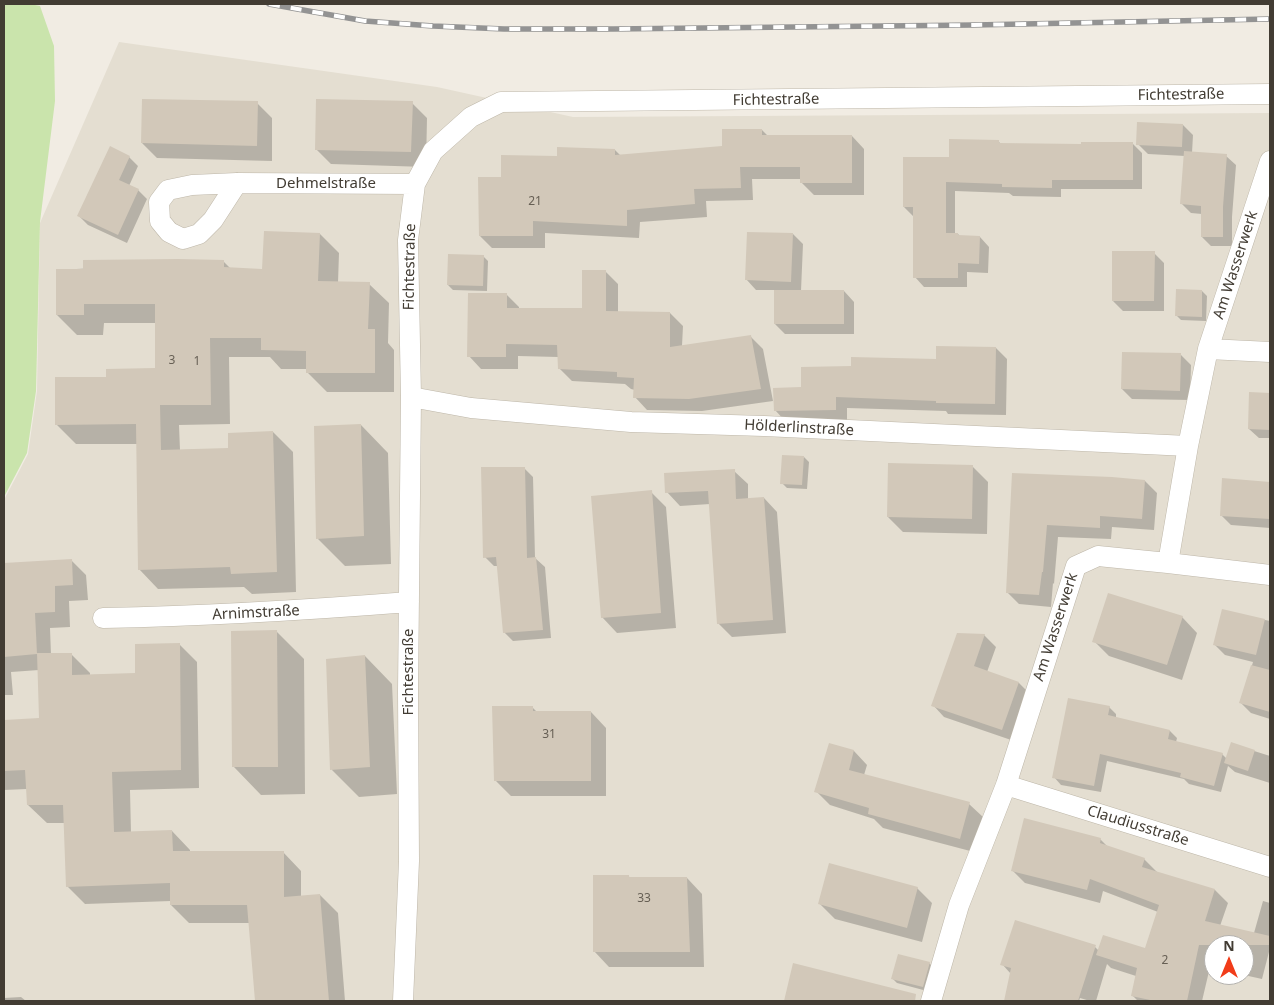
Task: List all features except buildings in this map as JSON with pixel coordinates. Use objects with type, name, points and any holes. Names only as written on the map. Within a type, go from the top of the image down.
[{"type":"street","name":"Fichtestraße","points":[[403,1001],[410,861],[408,700],[411,397],[408,240],[415,184],[433,151],[471,117],[501,102],[1270,94]]},
{"type":"street","name":"Am Wasserwerk","points":[[931,1001],[959,905],[1006,784],[1076,566],[1098,556],[1168,563],[1188,446],[1208,349],[1270,161]]},
{"type":"street","name":"Dehmelstraße","points":[[237,184],[415,184]]},
{"type":"street","points":[[1208,349],[1270,352]]},
{"type":"street","name":"Hölderlinstraße","points":[[411,397],[471,408],[631,422],[784,427],[1188,446]]},
{"type":"street","points":[[1168,563],[1270,575]]},
{"type":"street","name":"Arnimstraße","points":[[103,618],[286,611],[410,602]]},
{"type":"street","name":"Claudiusstraße","points":[[1006,784],[1270,867]]},
{"type":"shaded area","points":[[119,42],[437,87],[573,117],[1270,113],[1270,1001],[4,1001],[4,500],[28,454],[37,391],[40,223]]},
{"type":"green space","points":[[4,4],[40,6],[54,46],[55,101],[40,222],[36,391],[27,453],[4,497]]},
{"type":"railway","points":[[269,4],[365,21],[504,29],[974,25],[1270,19]]}]
